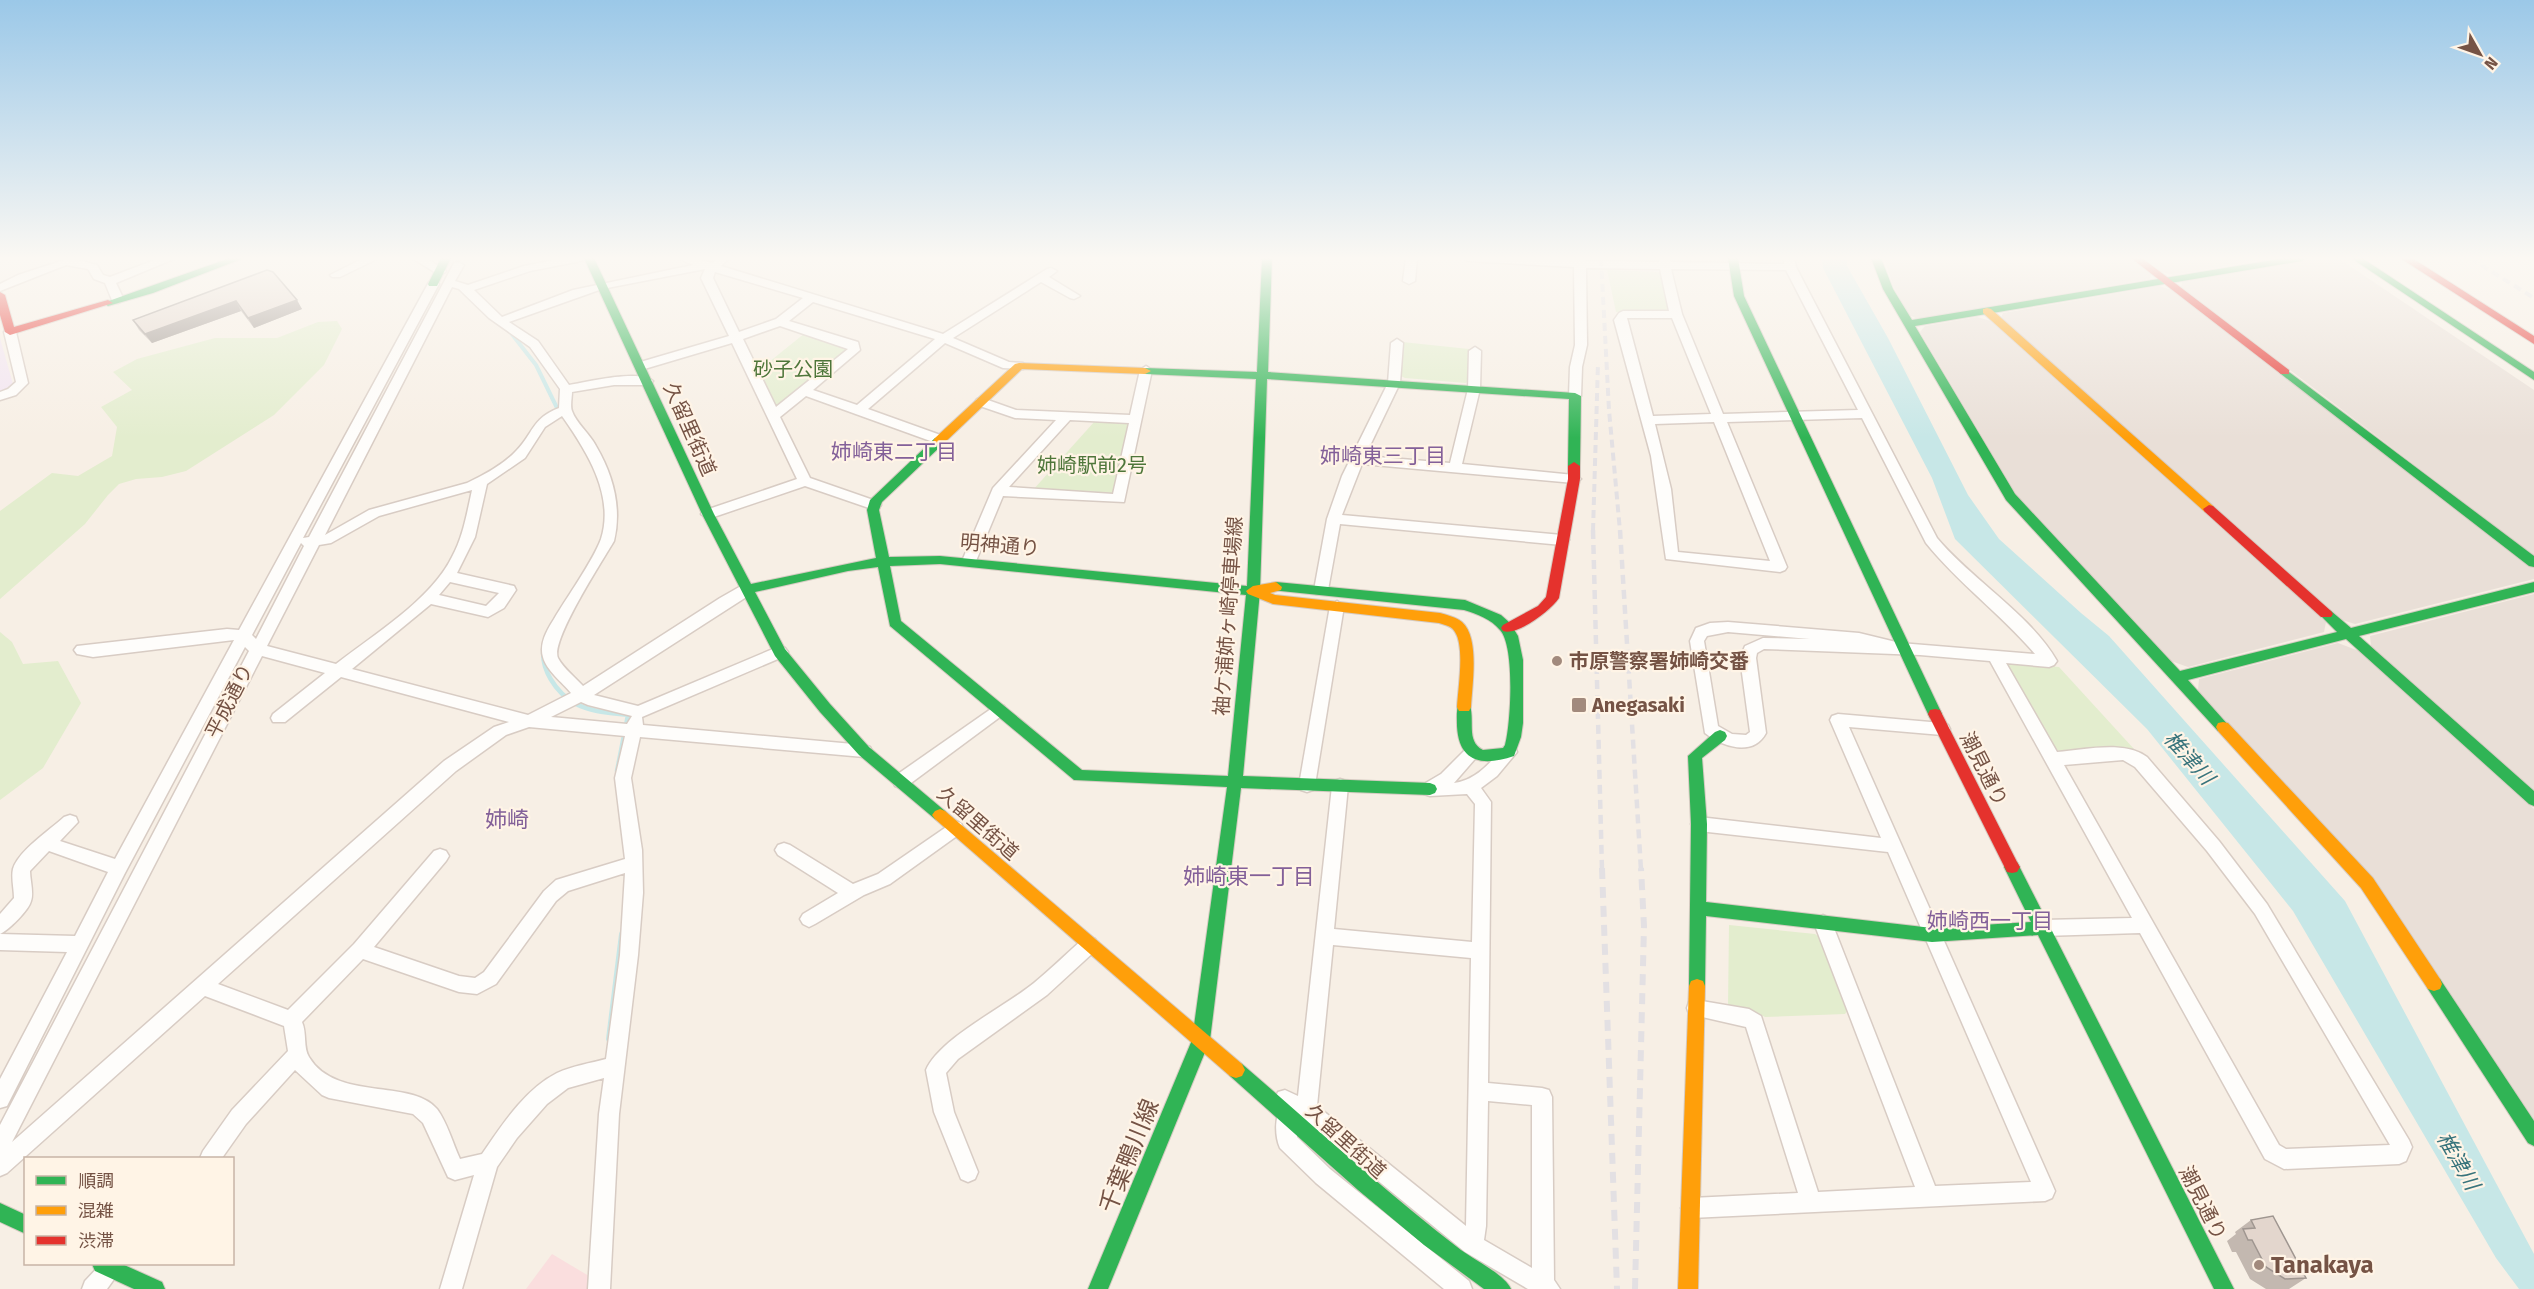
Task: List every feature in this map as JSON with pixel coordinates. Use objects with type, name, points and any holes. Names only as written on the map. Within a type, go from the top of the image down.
[{"type":"main road","points":[[6,318],[10,332],[57,318]]},
{"type":"main road","name":"久留里街道","points":[[618,318],[708,514],[780,652],[825,708],[864,751],[1252,1083],[1338,1162],[1439,1248],[1501,1289]]},
{"type":"main road","name":"袖ケ浦姉ヶ崎停車場線","points":[[1201,1040],[1235,783],[1253,591],[1264,318]]},
{"type":"main road","name":"潮見通り","points":[[1749,318],[1942,729],[2224,1289]]},
{"type":"main road","points":[[1905,318],[2010,497],[2367,883],[2534,1137]]},
{"type":"main road","points":[[1908,324],[1944,318]]},
{"type":"main road","points":[[1995,318],[2534,800]]},
{"type":"main road","points":[[2216,318],[2534,563]]},
{"type":"main road","points":[[2446,318],[2534,377]]},
{"type":"main road","points":[[2498,318],[2534,341]]},
{"type":"main road","points":[[1430,789],[1079,776],[895,623],[882,562],[874,505],[876,500],[1019,366],[1261,375],[1575,396],[1574,479],[1549,604],[1508,628],[1514,635],[1516,648],[1516,736],[1509,752],[1488,758],[1473,752]]},
{"type":"main road","name":"明神通り","points":[[746,590],[848,567],[882,562],[969,561],[1253,591],[1285,587],[1465,605],[1486,612],[1508,628]]},
{"type":"main road","points":[[2178,677],[2534,587]]},
{"type":"main road","name":"明神通り","points":[[1253,591],[1273,599],[1427,616],[1454,623],[1461,630],[1465,641],[1463,735],[1465,744],[1473,752]]},
{"type":"main road","points":[[1688,1289],[1699,908],[1699,824],[1695,756],[1720,736]]},
{"type":"main road","points":[[1699,908],[1932,934],[2043,928]]},
{"type":"main road","name":"千葉鴨川線","points":[[1098,1289],[1201,1040]]},
{"type":"main road","points":[[0,1212],[24,1224]]},
{"type":"main road","points":[[117,1267],[155,1289]]},
{"type":"street","name":"平成通り","points":[[0,1100],[119,868],[292,544],[421,318]]},
{"type":"street","name":"平成通り","points":[[0,1145],[313,542],[424,318]]},
{"type":"street","points":[[497,318],[534,344],[566,389],[565,410],[590,446],[602,471],[611,506],[607,541],[563,615],[549,649],[551,660],[582,695],[636,721]]},
{"type":"street","points":[[501,321],[508,318]]},
{"type":"street","points":[[726,318],[805,481]]},
{"type":"street","points":[[640,366],[735,338],[785,318]]},
{"type":"street","points":[[880,318],[944,338],[1007,364],[1019,366]]},
{"type":"street","points":[[859,410],[944,338],[976,318]]},
{"type":"street","points":[[1575,396],[1576,367],[1581,345],[1581,318]]},
{"type":"street","points":[[1621,318],[1658,456],[1671,556],[1780,567],[1678,318]]},
{"type":"street","points":[[1818,318],[1931,540],[1944,556],[2018,624],[2049,661],[1903,649],[1763,644],[1753,647],[1748,658],[1758,733],[1752,740],[1745,742],[1720,736],[1711,729],[1697,641],[1701,632],[1710,628],[1728,627],[1859,638],[1903,649]]},
{"type":"street","points":[[773,416],[854,350],[854,345],[780,322]]},
{"type":"street","points":[[0,396],[12,392],[22,383],[10,332]]},
{"type":"street","points":[[1322,590],[1334,519],[1357,459],[1394,383],[1397,343]]},
{"type":"street","points":[[1455,468],[1474,389],[1475,351]]},
{"type":"street","points":[[998,491],[1116,501],[1121,496],[1146,370]]},
{"type":"street","points":[[566,389],[614,381],[647,381]]},
{"type":"street","points":[[804,391],[941,440]]},
{"type":"street","points":[[981,402],[1015,414],[1135,419]]},
{"type":"street","points":[[292,544],[326,540],[374,513],[481,482],[518,456],[541,422],[565,410]]},
{"type":"street","points":[[1647,420],[1866,414]]},
{"type":"street","points":[[969,561],[998,491],[1067,416]]},
{"type":"street","points":[[1357,459],[1574,479]]},
{"type":"street","points":[[708,514],[805,481],[874,505]]},
{"type":"street","points":[[279,718],[428,598],[447,576],[456,565],[473,517],[481,482]]},
{"type":"street","points":[[1334,519],[1562,540]]},
{"type":"street","points":[[428,598],[488,612],[499,604],[509,590],[447,576]]},
{"type":"street","points":[[0,1166],[450,766],[500,731],[529,722],[582,695],[746,590]]},
{"type":"street","points":[[1307,785],[1337,606]]},
{"type":"street","points":[[82,650],[93,651],[227,634],[244,636],[256,649],[529,722],[636,721],[864,751]]},
{"type":"street","points":[[636,721],[780,652]]},
{"type":"street","points":[[1995,657],[2272,1152],[2284,1159],[2399,1154],[2402,1147],[2261,909],[2213,846],[2141,762],[2132,754],[2053,759]]},
{"type":"street","points":[[901,781],[998,710]]},
{"type":"street","points":[[1691,1208],[2045,1191],[1838,720],[1942,729]]},
{"type":"street","points":[[599,1289],[613,1066],[629,955],[634,892],[634,863],[623,778],[636,721]]},
{"type":"street","points":[[1430,789],[1448,779],[1473,752]]},
{"type":"street","points":[[1430,789],[1449,791],[1471,787],[1497,766],[1509,752]]},
{"type":"street","points":[[1305,1131],[1340,786]]},
{"type":"street","points":[[1471,787],[1483,802],[1476,1226],[1472,1245]]},
{"type":"street","points":[[0,926],[23,900],[21,870],[28,859],[70,822]]},
{"type":"street","points":[[1699,824],[1893,846]]},
{"type":"street","points":[[809,919],[852,893],[884,879],[955,828]]},
{"type":"street","points":[[47,843],[119,868]]},
{"type":"street","points":[[784,850],[852,893]]},
{"type":"street","points":[[291,1020],[360,950],[440,856]]},
{"type":"street","points":[[360,950],[459,984],[477,986],[490,978],[550,896],[561,885],[634,863]]},
{"type":"street","points":[[1823,923],[1929,1196]]},
{"type":"street","points":[[2043,928],[2144,925]]},
{"type":"street","points":[[1324,936],[1481,951]]},
{"type":"street","points":[[0,942],[80,944]]},
{"type":"street","points":[[968,1172],[944,1112],[936,1070],[951,1053],[1040,989],[1089,945]]},
{"type":"street","points":[[204,987],[291,1020],[296,1030],[298,1054],[302,1064],[329,1089],[418,1106],[430,1116],[455,1170],[488,1162]]},
{"type":"street","points":[[1696,1008],[1749,1018],[1754,1022],[1811,1203]]},
{"type":"street","points":[[211,1157],[240,1117],[298,1054]]},
{"type":"street","points":[[451,1289],[488,1162],[510,1131],[548,1091],[563,1080],[613,1066]]},
{"type":"street","points":[[1252,1083],[1307,1110],[1472,1245],[1546,1287]]},
{"type":"street","points":[[1478,1091],[1542,1097],[1546,1287]]},
{"type":"street","points":[[1287,1114],[1287,1141],[1323,1176],[1461,1289]]},
{"type":"street","points":[[93,1289],[117,1267]]},
{"type":"shaded area","points":[[1970,318],[1991,321],[2326,622],[2324,632],[2188,667],[2171,661],[2016,494],[1920,332],[1925,326]]},
{"type":"shaded area","points":[[2001,318],[2209,318],[2534,568],[2534,579],[2355,624],[2339,619]]},
{"type":"shaded area","points":[[2222,318],[2427,318],[2534,390],[2534,556]]},
{"type":"shaded area","points":[[0,338],[13,384],[0,393]]},
{"type":"shaded area","points":[[2534,594],[2534,791],[2371,646],[2370,636]]},
{"type":"shaded area","points":[[2338,643],[2359,651],[2534,809],[2534,1120],[2431,966],[2198,690],[2199,679]]},
{"type":"shaded area","points":[[552,1254],[604,1285],[604,1289],[526,1289]]},
{"type":"green space","points":[[337,321],[342,329],[324,365],[274,415],[186,471],[119,484],[85,524],[0,599],[0,511],[52,473],[78,476],[112,456],[117,427],[101,407],[132,390],[113,372],[137,359],[215,338],[277,338],[318,322]]},
{"type":"green space","name":"砂子公園","points":[[805,333],[848,347],[849,350],[780,406],[774,406],[758,371]]},
{"type":"green space","points":[[1402,342],[1469,349],[1469,380],[1466,383],[1401,376]]},
{"type":"green space","name":"姉崎駅前2号","points":[[1095,421],[1129,424],[1115,494],[1111,496],[1033,490]]},
{"type":"green space","points":[[0,632],[12,642],[23,664],[58,661],[81,703],[43,768],[0,800]]},
{"type":"green space","points":[[2009,662],[2059,667],[2134,749],[2061,752],[2054,748],[2006,666]]},
{"type":"green space","points":[[1729,925],[1815,934],[1824,941],[1849,1008],[1845,1014],[1765,1017],[1758,1013],[1728,1006]]},
{"type":"water","name":"椎津川","points":[[1849,318],[1877,318],[1968,495],[1999,539],[2109,636],[2345,901],[2534,1254],[2534,1289],[2519,1289],[2496,1258],[2293,911],[2147,729],[1955,539],[1932,478]]},
{"type":"building","points":[[138,318],[189,318],[145,334],[133,320]]},
{"type":"building","points":[[2273,1216],[2306,1278],[2285,1279],[2266,1267],[2252,1240],[2248,1240],[2243,1229],[2255,1228],[2251,1220]]},
{"type":"waterway","points":[[511,333],[536,365],[559,412]]},
{"type":"waterway","points":[[544,645],[543,654],[547,671],[556,687],[569,699],[588,709],[628,715],[617,771]]},
{"type":"waterway","points":[[609,1039],[622,934]]},
{"type":"railway","points":[[1604,318],[1609,410],[1620,531]]},
{"type":"railway","points":[[1593,531],[1598,363]]},
{"type":"railway","points":[[1620,530],[1641,870]]},
{"type":"railway","points":[[1593,531],[1602,870]]},
{"type":"railway","points":[[1602,868],[1617,1289]]},
{"type":"railway","points":[[1635,1289],[1644,926],[1641,868]]},
{"type":"traffic: fast","points":[[617,318],[708,514],[780,652],[825,708],[864,751],[940,815]]},
{"type":"traffic: fast","points":[[1201,1040],[1233,799],[1253,591],[1264,318]]},
{"type":"traffic: fast","points":[[1749,318],[1935,714]]},
{"type":"traffic: fast","points":[[1905,318],[2010,497],[2223,727]]},
{"type":"traffic: fast","points":[[1908,324],[1943,318]]},
{"type":"traffic: fast","points":[[2446,318],[2534,377]]},
{"type":"traffic: fast","points":[[1145,371],[1277,376],[1575,396],[1574,466]]},
{"type":"traffic: fast","points":[[2285,372],[2534,563]]},
{"type":"traffic: fast","points":[[939,441],[876,500],[873,510],[895,623],[1079,776],[1430,789]]},
{"type":"traffic: fast","points":[[746,590],[848,567],[882,562],[940,560],[1253,591]]},
{"type":"traffic: fast","points":[[1276,587],[1465,605],[1496,618],[1512,636],[1515,647],[1516,723],[1509,752],[1494,756],[1475,753],[1466,740],[1464,707]]},
{"type":"traffic: fast","points":[[2178,677],[2534,587]]},
{"type":"traffic: fast","points":[[2326,614],[2534,800]]},
{"type":"traffic: fast","points":[[1697,986],[1699,824],[1695,756],[1720,736]]},
{"type":"traffic: fast","points":[[2012,867],[2224,1289]]},
{"type":"traffic: fast","points":[[1699,908],[1932,935],[2043,928]]},
{"type":"traffic: fast","points":[[2434,984],[2534,1137]]},
{"type":"traffic: fast","points":[[1098,1289],[1201,1040]]},
{"type":"traffic: fast","points":[[1236,1070],[1397,1212],[1465,1265],[1501,1289]]},
{"type":"traffic: fast","points":[[0,1212],[24,1224]]},
{"type":"traffic: fast","points":[[104,1265],[155,1289]]},
{"type":"traffic: slow","points":[[1995,318],[2209,509]]},
{"type":"traffic: slow","points":[[939,441],[1019,366],[1145,371]]},
{"type":"traffic: slow","points":[[1276,587],[1253,591],[1273,599],[1440,618],[1454,623],[1461,630],[1465,645],[1464,707]]},
{"type":"traffic: slow","points":[[2223,727],[2367,883],[2434,984]]},
{"type":"traffic: slow","points":[[940,815],[1236,1070]]},
{"type":"traffic: slow","points":[[1688,1289],[1697,986]]},
{"type":"traffic: jam","points":[[6,318],[10,332],[57,318]]},
{"type":"traffic: jam","points":[[2215,318],[2285,372]]},
{"type":"traffic: jam","points":[[2498,318],[2534,341]]},
{"type":"traffic: jam","points":[[1508,628],[1543,609],[1552,598],[1574,479],[1574,466]]},
{"type":"traffic: jam","points":[[2209,509],[2326,614]]},
{"type":"traffic: jam","points":[[1935,714],[2012,867]]},
{"type":"place","name":"市原警察署姉崎交番","points":[[1557,661]]},
{"type":"place","name":"Anegasaki","points":[[1579,705]]},
{"type":"place","name":"Tanakaya","points":[[2259,1265]]},
{"type":"district","name":"姉崎東二丁目","points":[[894,452]]},
{"type":"district","name":"姉崎東三丁目","points":[[1383,456]]},
{"type":"district","name":"姉崎","points":[[507,819]]},
{"type":"district","name":"姉崎東一丁目","points":[[1249,876]]},
{"type":"district","name":"姉崎西一丁目","points":[[1990,921]]}]
